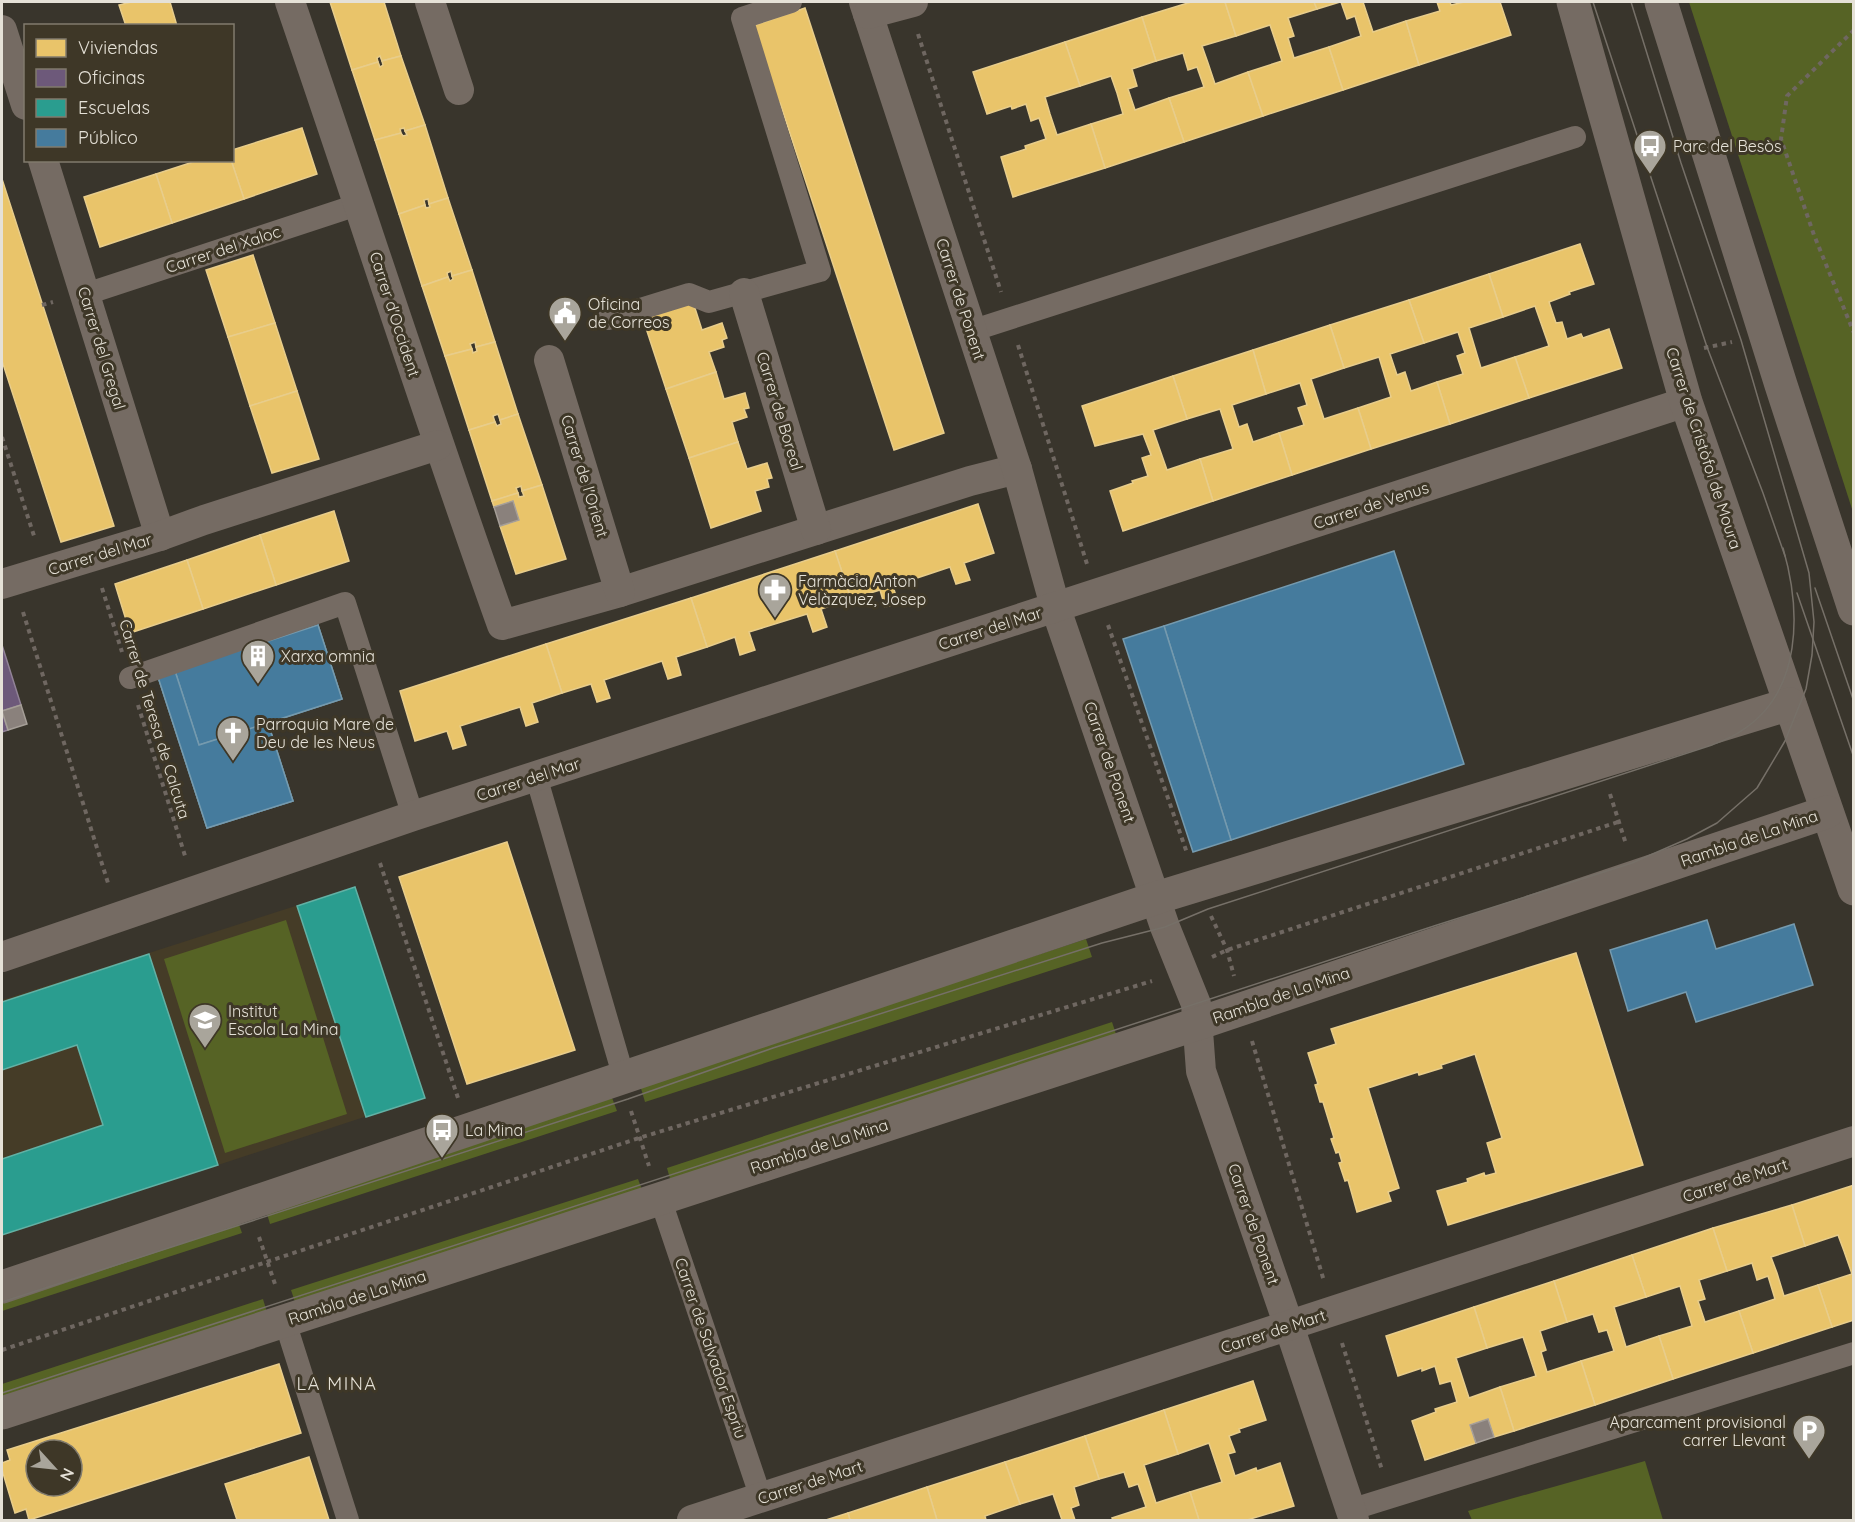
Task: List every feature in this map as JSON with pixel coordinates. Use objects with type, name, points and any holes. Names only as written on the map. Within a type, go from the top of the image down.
[{"type":"street","name":"Carrer d'Occident","points":[[290,2],[360,204],[438,445],[502,626],[620,592]]},
{"type":"street","points":[[430,2],[459,90]]},
{"type":"street","points":[[608,319],[689,294],[709,302],[820,271],[742,18],[791,2]]},
{"type":"street","points":[[866,8],[911,2]]},
{"type":"street","name":"Carrer de Cristòfol de Moura","points":[[1573,2],[1686,402],[1854,889]]},
{"type":"street","points":[[1661,2],[1854,609]]},
{"type":"street","name":"Carrer de Ponent","points":[[866,8],[1017,469],[1055,606],[1156,898],[1196,1004],[1201,1071],[1352,1515]]},
{"type":"street","points":[[2,30],[24,99]]},
{"type":"street","points":[[971,331],[1575,137]]},
{"type":"street","name":"Carrer del Gregal","points":[[44,162],[160,536]]},
{"type":"street","name":"Carrer del Xaloc","points":[[86,294],[360,204]]},
{"type":"street","name":"Carrer de Boreal","points":[[744,293],[816,530]]},
{"type":"street","name":"Carrer de l'Orient","points":[[549,360],[620,592]]},
{"type":"street","name":"Carrer de Venus","points":[[1055,606],[1686,402]]},
{"type":"street","name":"Carrer del Mar","points":[[2,584],[160,536],[438,445]]},
{"type":"street","points":[[620,592],[970,481],[1017,469]]},
{"type":"street","points":[[130,678],[345,603],[413,816]]},
{"type":"street","name":"Carrer del Mar","points":[[2,957],[413,816],[1055,606]]},
{"type":"street","points":[[2,1287],[1156,898],[1790,704]]},
{"type":"street","points":[[536,776],[624,1078]]},
{"type":"street","name":"Rambla de La Mina","points":[[2,1413],[1197,1024],[1827,812]]},
{"type":"street","name":"Carrer de Mart","points":[[692,1521],[1854,1141]]},
{"type":"street","name":"Carrer de Salvador Espriu","points":[[660,1198],[761,1498]]},
{"type":"street","points":[[287,1329],[348,1521]]},
{"type":"street","points":[[1352,1515],[1390,1497],[1854,1353]]},
{"type":"path","points":[[911,2],[1097,593],[1198,886],[1227,950],[1332,1311],[1390,1497]]},
{"type":"path","points":[[1854,30],[1787,96],[1781,139],[1814,236],[1854,333]]},
{"type":"path","points":[[1673,356],[1765,334]]},
{"type":"path","points":[[2,438],[36,541],[28,546]]},
{"type":"path","name":"Carrer de Teresa de Calcuta","points":[[92,556],[195,890]]},
{"type":"path","points":[[23,612],[108,883],[99,887]]},
{"type":"path","points":[[1603,761],[1605,780],[1636,876]]},
{"type":"path","points":[[2,1350],[639,1138],[1182,971],[1227,950],[1618,822]]},
{"type":"path","points":[[369,831],[469,1131]]},
{"type":"path","points":[[624,1078],[639,1138],[660,1198]]},
{"type":"path","points":[[256,1230],[278,1293]]},
{"type":"shaded area","name":"Institut Escola La Mina","points":[[355,887],[425,1097],[2,1236],[2,1000]]},
{"type":"green space","points":[[1689,2],[1853,2],[1853,512]]},
{"type":"green space","points":[[286,920],[347,1114],[225,1153],[164,959]]},
{"type":"green space","points":[[1086,939],[1092,957],[645,1102],[640,1085]]},
{"type":"green space","points":[[1112,1022],[1118,1040],[672,1186],[667,1168]]},
{"type":"green space","points":[[611,1095],[617,1111],[270,1224],[265,1207]]},
{"type":"green space","points":[[638,1179],[644,1195],[297,1308],[291,1290]]},
{"type":"green space","points":[[236,1216],[242,1233],[2,1311],[2,1293]]},
{"type":"green space","points":[[263,1299],[268,1316],[2,1402],[2,1384]]},
{"type":"green space","points":[[1645,1461],[1663,1520],[1472,1520],[1468,1511]]},
{"type":"building: Viviendas","points":[[131,2],[170,2],[176,24],[125,24],[119,5]]},
{"type":"building: Viviendas","points":[[330,2],[384,2],[401,56],[382,61],[380,56],[377,58],[378,62],[352,70]]},
{"type":"building: Viviendas","points":[[1191,2],[1225,2],[1236,36],[1202,46],[1215,84],[1248,72],[1263,116],[1184,142],[1169,98],[1204,87],[1197,67],[1188,70],[1183,53],[1156,61],[1142,17]]},
{"type":"building: Viviendas","points":[[1225,2],[1314,2],[1317,9],[1288,18],[1294,36],[1288,38],[1294,58],[1329,47],[1343,90],[1263,116],[1248,72],[1282,61],[1270,25],[1236,36]]},
{"type":"building: Viviendas","points":[[1314,2],[1340,2],[1317,9]]},
{"type":"building: Viviendas","points":[[1341,2],[1363,2],[1373,32],[1406,21],[1419,65],[1343,90],[1329,47],[1361,36],[1355,16],[1347,19]]},
{"type":"building: Viviendas","points":[[1437,2],[1450,2],[1451,5],[1464,2],[1500,2],[1511,35],[1419,65],[1406,21],[1440,11]]},
{"type":"building: Viviendas","points":[[805,8],[944,433],[894,450],[780,103],[763,109],[755,25]]},
{"type":"building: Viviendas","points":[[1142,17],[1156,61],[1132,69],[1137,86],[1128,89],[1135,110],[1169,98],[1184,142],[1105,168],[1091,124],[1123,114],[1117,93],[1111,76],[1080,86],[1065,42]]},
{"type":"building: Viviendas","points":[[1065,42],[1080,86],[1045,97],[1050,114],[1057,135],[1091,124],[1105,168],[1013,197],[1001,157],[1026,149],[1025,146],[1046,139],[1039,118],[1031,121],[1026,104],[987,114],[973,72]]},
{"type":"building: Viviendas","points":[[401,56],[425,125],[405,131],[404,128],[400,129],[401,133],[375,140],[352,70],[378,62],[380,67],[383,65],[382,61]]},
{"type":"building: Viviendas","points":[[425,125],[448,198],[429,204],[428,199],[424,200],[425,205],[399,214],[375,140],[401,133],[403,136],[407,135],[405,131]]},
{"type":"building: Viviendas","points":[[302,128],[317,174],[244,199],[232,162],[234,162],[234,149]]},
{"type":"building: Viviendas","points":[[193,162],[232,162],[244,199],[172,223],[156,174]]},
{"type":"building: Viviendas","points":[[156,174],[172,223],[100,247],[84,197]]},
{"type":"building: Viviendas","points":[[2,179],[114,526],[61,542],[2,361]]},
{"type":"building: Viviendas","points":[[448,198],[472,270],[452,276],[451,271],[447,273],[448,277],[422,286],[399,214],[425,205],[426,208],[430,207],[429,204]]},
{"type":"building: Viviendas","points":[[1580,244],[1594,284],[1569,292],[1570,294],[1549,302],[1556,323],[1562,322],[1567,339],[1581,334],[1583,338],[1609,329],[1622,368],[1529,398],[1515,357],[1549,346],[1535,306],[1503,317],[1489,274]]},
{"type":"building: Viviendas","points":[[253,255],[275,323],[228,337],[206,270]]},
{"type":"building: Viviendas","points":[[472,270],[495,342],[476,347],[475,342],[470,344],[472,349],[445,356],[422,286],[448,277],[450,281],[453,279],[452,276]]},
{"type":"building: Viviendas","points":[[1489,274],[1503,317],[1469,328],[1481,368],[1515,357],[1529,398],[1450,424],[1437,382],[1463,374],[1457,356],[1465,353],[1458,332],[1424,343],[1409,300]]},
{"type":"building: Viviendas","points":[[1409,300],[1424,343],[1390,354],[1397,375],[1405,372],[1411,391],[1437,382],[1450,424],[1371,449],[1358,408],[1391,397],[1379,357],[1344,368],[1330,325]]},
{"type":"building: Viviendas","points":[[693,302],[702,330],[722,323],[727,338],[722,340],[724,347],[709,352],[716,372],[666,389],[643,319]]},
{"type":"building: Viviendas","points":[[275,323],[297,391],[250,406],[228,337]]},
{"type":"building: Viviendas","points":[[1330,325],[1344,368],[1311,379],[1324,419],[1358,408],[1371,449],[1292,475],[1279,433],[1304,425],[1298,408],[1307,405],[1300,383],[1266,394],[1253,350]]},
{"type":"building: Viviendas","points":[[495,342],[518,414],[500,420],[498,414],[493,416],[495,422],[469,430],[445,356],[472,349],[473,353],[477,351],[476,347]]},
{"type":"building: Viviendas","points":[[1253,350],[1266,394],[1232,405],[1239,427],[1247,424],[1253,442],[1279,433],[1292,475],[1213,501],[1200,459],[1233,449],[1220,409],[1187,419],[1173,376]]},
{"type":"building: Viviendas","points":[[716,372],[724,399],[745,393],[749,408],[744,409],[747,417],[732,422],[738,442],[689,458],[666,389]]},
{"type":"building: Viviendas","points":[[1173,376],[1187,419],[1153,430],[1167,470],[1200,459],[1213,501],[1123,531],[1110,491],[1148,476],[1142,458],[1151,455],[1143,434],[1095,446],[1082,406]]},
{"type":"building: Viviendas","points":[[297,391],[319,459],[272,473],[250,406]]},
{"type":"building: Viviendas","points":[[518,414],[542,485],[522,491],[521,486],[516,488],[518,493],[492,501],[469,430],[495,422],[497,426],[501,424],[500,420]]},
{"type":"building: Viviendas","points":[[738,442],[747,469],[767,463],[772,478],[767,479],[769,487],[755,491],[761,511],[711,528],[689,458]]},
{"type":"building: Viviendas","points":[[542,485],[566,559],[516,574],[500,526],[519,520],[513,501],[494,507],[492,501],[518,493],[519,497],[524,496],[522,491]]},
{"type":"building: Viviendas","points":[[978,504],[994,553],[964,563],[970,580],[956,584],[950,567],[893,586],[898,603],[885,607],[880,590],[851,599],[835,551]]},
{"type":"building: Viviendas","points":[[334,511],[349,561],[276,585],[260,535]]},
{"type":"building: Viviendas","points":[[260,535],[276,585],[203,609],[187,560]]},
{"type":"building: Viviendas","points":[[835,551],[851,599],[821,609],[827,627],[813,632],[807,614],[749,632],[755,650],[740,655],[735,637],[707,647],[691,598]]},
{"type":"building: Viviendas","points":[[187,560],[203,609],[130,633],[115,584]]},
{"type":"building: Viviendas","points":[[691,598],[707,647],[676,657],[681,675],[668,679],[662,661],[604,680],[610,698],[597,702],[591,684],[562,693],[546,644]]},
{"type":"building: Viviendas","points":[[546,644],[562,693],[532,703],[538,722],[526,726],[520,707],[460,726],[466,745],[453,749],[447,731],[415,741],[400,691]]},
{"type":"building: Viviendas","points":[[507,842],[575,1050],[467,1084],[399,877]]},
{"type":"building: Viviendas","points":[[1576,953],[1643,1165],[1448,1225],[1437,1191],[1468,1182],[1467,1179],[1484,1173],[1485,1176],[1496,1173],[1487,1143],[1502,1138],[1475,1054],[1441,1065],[1442,1068],[1419,1075],[1418,1072],[1368,1088],[1399,1188],[1388,1192],[1391,1201],[1357,1212],[1348,1180],[1345,1181],[1339,1163],[1342,1162],[1339,1152],[1336,1153],[1331,1139],[1334,1138],[1323,1102],[1320,1102],[1315,1085],[1318,1084],[1308,1053],[1336,1044],[1331,1029]]},
{"type":"building: Viviendas","points":[[1854,1185],[1854,1320],[1832,1327],[1818,1285],[1852,1274],[1838,1235],[1805,1246],[1792,1205]]},
{"type":"building: Viviendas","points":[[1792,1205],[1805,1246],[1771,1257],[1784,1296],[1818,1285],[1832,1327],[1753,1353],[1739,1311],[1775,1299],[1768,1276],[1757,1280],[1752,1263],[1727,1271],[1713,1228]]},
{"type":"building: Viviendas","points":[[1713,1228],[1727,1271],[1699,1280],[1705,1299],[1698,1301],[1705,1322],[1739,1311],[1753,1353],[1673,1379],[1659,1336],[1692,1326],[1680,1286],[1646,1297],[1632,1255]]},
{"type":"building: Viviendas","points":[[1632,1255],[1646,1297],[1614,1307],[1626,1347],[1659,1336],[1673,1379],[1595,1405],[1581,1361],[1614,1351],[1607,1330],[1599,1332],[1593,1314],[1567,1322],[1554,1281]]},
{"type":"building: Viviendas","points":[[1554,1281],[1567,1322],[1540,1331],[1546,1350],[1541,1352],[1547,1372],[1581,1361],[1595,1405],[1514,1431],[1500,1387],[1536,1376],[1523,1337],[1487,1348],[1474,1307]]},
{"type":"building: Viviendas","points":[[1474,1307],[1487,1348],[1456,1358],[1469,1398],[1500,1387],[1514,1431],[1494,1437],[1488,1419],[1470,1425],[1476,1443],[1425,1460],[1412,1421],[1436,1412],[1435,1409],[1457,1402],[1451,1381],[1440,1384],[1435,1366],[1398,1376],[1386,1336]]},
{"type":"building: Viviendas","points":[[279,1364],[301,1433],[29,1520],[26,1509],[15,1513],[2,1470],[2,1463],[10,1460],[7,1450],[24,1445],[24,1498],[84,1498],[84,1438],[45,1438]]},
{"type":"building: Viviendas","points":[[1253,1381],[1266,1420],[1239,1429],[1240,1432],[1229,1436],[1235,1452],[1228,1454],[1235,1476],[1256,1468],[1257,1471],[1280,1463],[1294,1506],[1247,1520],[1199,1520],[1190,1492],[1222,1482],[1209,1443],[1178,1454],[1164,1410]]},
{"type":"building: Viviendas","points":[[1164,1410],[1178,1454],[1144,1465],[1156,1503],[1190,1492],[1199,1520],[1113,1520],[1112,1518],[1146,1507],[1138,1484],[1129,1487],[1124,1472],[1099,1479],[1085,1436]]},
{"type":"building: Viviendas","points":[[1085,1436],[1099,1479],[1074,1487],[1079,1505],[1071,1508],[1075,1520],[1062,1520],[1053,1494],[1020,1504],[1005,1462]]},
{"type":"building: Viviendas","points":[[309,1457],[329,1520],[237,1520],[225,1484]]},
{"type":"building: Viviendas","points":[[1005,1462],[1020,1504],[985,1516],[986,1520],[937,1520],[927,1487]]},
{"type":"building: Viviendas","points":[[927,1487],[937,1520],[850,1520],[848,1513]]},
{"type":"building: Viviendas","points":[[848,1513],[850,1520],[826,1520]]},
{"type":"building: Oficinas","points":[[2,645],[21,705],[2,711]]},
{"type":"building: Oficinas","points":[[2,711],[8,730],[2,732]]},
{"type":"building: Escuelas","points":[[355,887],[425,1098],[366,1117],[297,906]]},
{"type":"building: Escuelas","points":[[149,954],[218,1165],[2,1235],[2,1159],[103,1125],[77,1045],[2,1070],[2,1002]]},
{"type":"building: Público","points":[[1394,551],[1464,764],[1231,840],[1164,626]]},
{"type":"building: Público","name":"Parroquia Mare de Deu de les Neus","points":[[318,625],[342,699],[268,723],[293,801],[207,828],[158,677]]},
{"type":"building: Público","name":"Xarxa omnia","points":[[318,625],[342,699],[199,745],[175,671]]},
{"type":"building: Público","points":[[1164,626],[1231,840],[1193,852],[1123,639]]},
{"type":"building: Público","name":"Parroquia Mare de Deu de les Neus","points":[[175,671],[199,745],[268,723],[293,801],[207,828],[158,677]]},
{"type":"building: Público","points":[[1707,920],[1716,949],[1794,924],[1813,985],[1696,1022],[1686,992],[1628,1011],[1610,950]]},
{"type":"building: Industria","points":[[513,501],[519,520],[500,526],[494,507]]},
{"type":"building: Industria","points":[[21,705],[27,724],[8,730],[2,711]]},
{"type":"building: Industria","points":[[1488,1419],[1494,1437],[1476,1443],[1470,1425]]},
{"type":"tram line","points":[[1593,2],[1707,347],[1785,556]]},
{"type":"tram line","points":[[2,1393],[1632,863],[1717,823],[1757,788],[1785,741],[1806,689],[1812,655],[1814,622],[1809,573],[1741,340],[1681,163],[1631,2]]},
{"type":"tram line","points":[[2,1302],[628,1099],[773,1048],[1102,943],[1165,927],[1208,909],[1712,745],[1738,733],[1761,714],[1776,695],[1786,672],[1792,648],[1794,623],[1793,597],[1783,548]]},
{"type":"tram line","points":[[1815,588],[1854,702]]},
{"type":"tram line","points":[[1797,593],[1854,758]]},
{"type":"place","name":"Parc del Besòs","points":[[1650,175]]},
{"type":"place","name":"Oficina de Correos","points":[[565,342]]},
{"type":"place","name":"Farmàcia Anton Velàzquez, Josep","points":[[775,619]]},
{"type":"place","name":"Xarxa omnia","points":[[258,685]]},
{"type":"place","name":"Parroquia Mare de Deu de les Neus","points":[[233,762]]},
{"type":"place","name":"Institut Escola La Mina","points":[[205,1049]]},
{"type":"place","name":"La Mina","points":[[442,1159]]},
{"type":"place","name":"Aparcament provisional carrer Llevant","points":[[1809,1460]]},
{"type":"district","name":"LA MINA","points":[[337,1384]]}]
